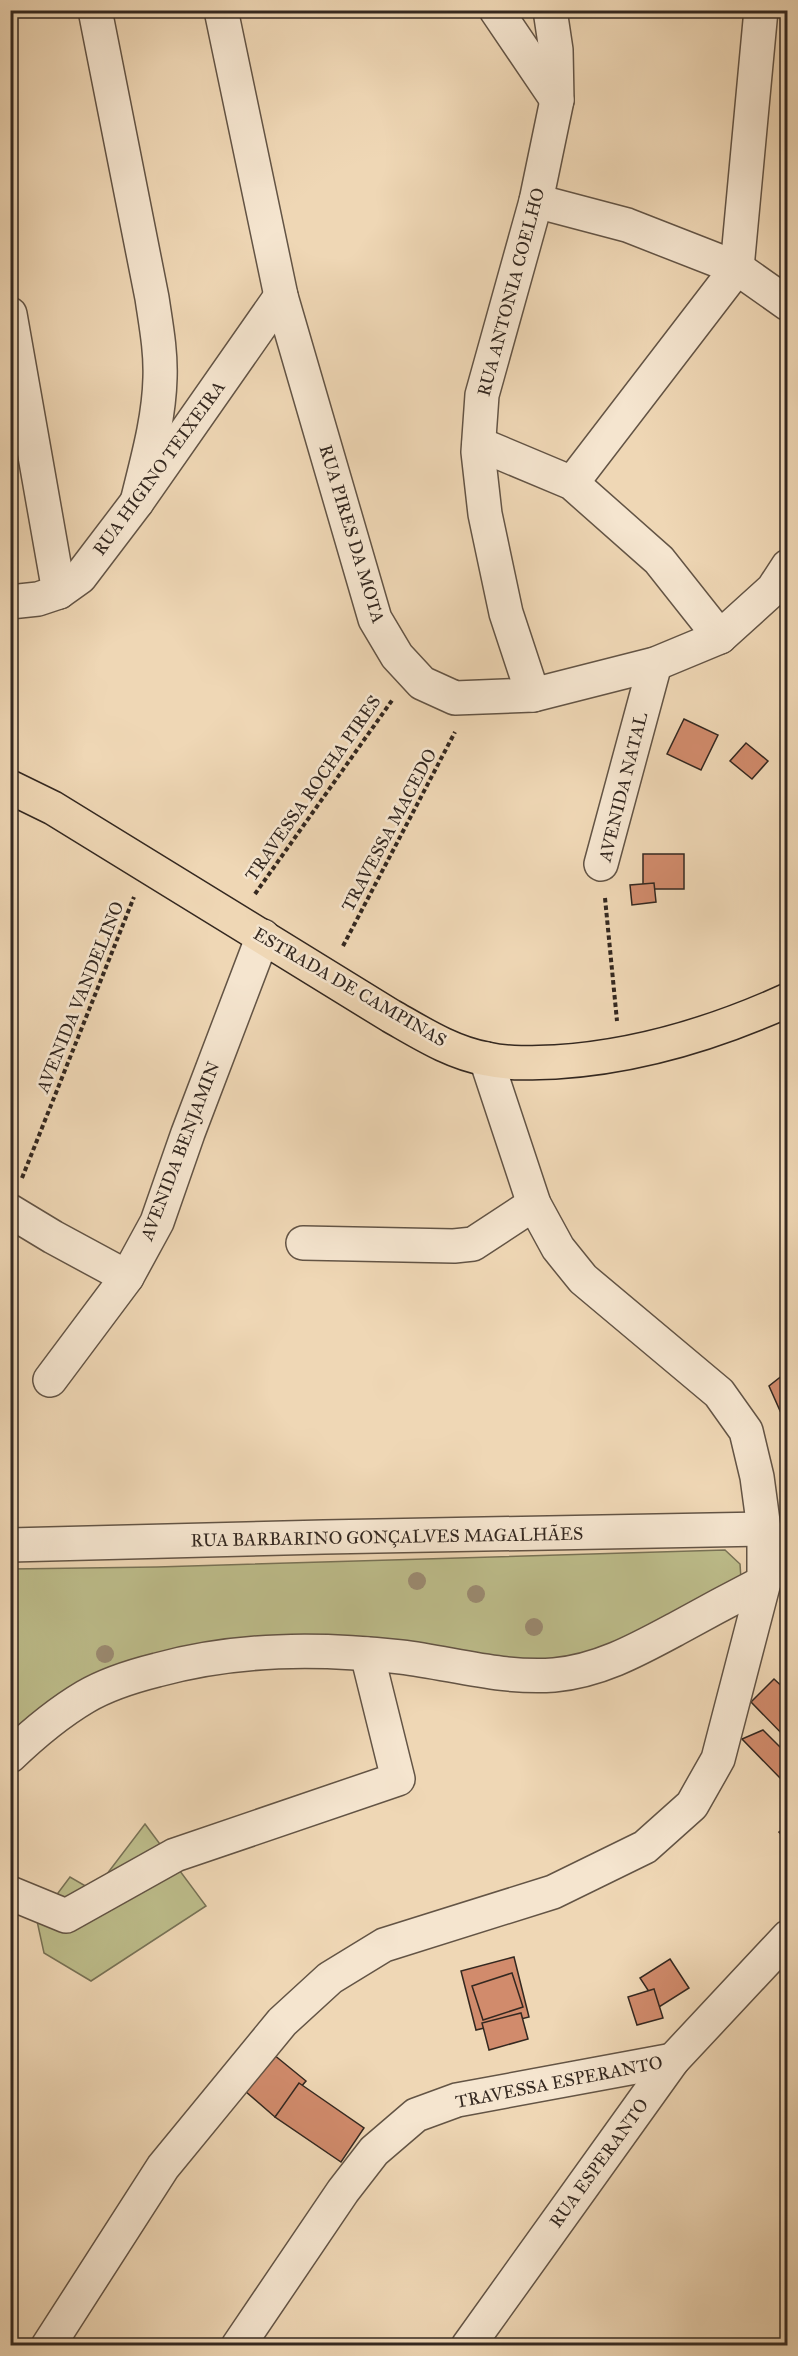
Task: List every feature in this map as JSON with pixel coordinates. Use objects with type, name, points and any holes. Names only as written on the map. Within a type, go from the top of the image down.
[{"type":"main road","name":"ESTRADA DE CAMPINAS","points":[[10,787],[53,808],[439,1042],[486,1059],[530,1063],[620,1055],[676,1043],[743,1020],[788,1000]]},
{"type":"street","points":[[95,10],[159,342],[160,379],[156,423],[137,502]]},
{"type":"street","name":"RUA PIRES DA MOTA","points":[[221,10],[281,296],[375,619],[398,656],[422,683],[455,698],[533,696],[655,664],[720,637],[773,589],[788,566]]},
{"type":"street","points":[[496,10],[557,100]]},
{"type":"street","name":"RUA ANTONIA COELHO","points":[[533,696],[506,613],[485,514],[479,444],[482,395],[536,201],[557,100],[556,50],[550,10]]},
{"type":"street","points":[[572,483],[737,268],[761,10]]},
{"type":"street","points":[[536,201],[627,225],[737,268],[788,304]]},
{"type":"street","name":"RUA HIGINO TEIXEIRA","points":[[10,602],[38,599],[59,592],[80,577],[137,502],[281,296]]},
{"type":"street","points":[[10,314],[59,592]]},
{"type":"street","points":[[479,444],[572,483],[659,560],[720,637]]},
{"type":"street","name":"AVENIDA NATAL","points":[[601,864],[655,664]]},
{"type":"street","name":"AVENIDA BENJAMIN","points":[[50,1380],[127,1277],[157,1222],[192,1122],[250,928]]},
{"type":"street","points":[[48,2346],[163,2167],[282,2022],[330,1978],[384,1945],[553,1892],[645,1847],[692,1805],[718,1759],[776,1583],[764,1530],[757,1477],[746,1431],[719,1393],[583,1279],[558,1248],[534,1204],[486,1059]]},
{"type":"street","points":[[303,1242],[454,1246],[473,1244],[534,1204]]},
{"type":"street","points":[[10,1211],[53,1238],[127,1277]]},
{"type":"street","name":"RUA BARBARINO GONÇALVES MAGALHÃES","points":[[10,1545],[764,1530]]},
{"type":"street","points":[[10,1756],[53,1719],[87,1696],[131,1677],[179,1664],[232,1654],[294,1650],[402,1657],[515,1674],[553,1675],[591,1669],[624,1656],[776,1583]]},
{"type":"street","points":[[10,1893],[66,1916],[176,1855],[398,1779],[367,1654]]},
{"type":"street","name":"RUA ESPERANTO","points":[[468,2346],[673,2060],[788,1937]]},
{"type":"street","name":"TRAVESSA ESPERANTO","points":[[237,2346],[343,2191],[374,2151],[416,2115],[457,2100],[673,2060]]},
{"type":"path","name":"TRAVESSA ROCHA PIRES","points":[[250,928],[411,671]]},
{"type":"path","name":"TRAVESSA MACEDO","points":[[327,976],[474,697]]},
{"type":"path","name":"AVENIDA NATAL","points":[[601,864],[620,1055]]},
{"type":"path","name":"AVENIDA VANDELINO","points":[[22,1178],[136,892]]},
{"type":"green space","points":[[725,1550],[740,1564],[741,1579],[584,1663],[151,1666],[11,1749],[11,1569],[157,1567]]},
{"type":"green space","points":[[145,1824],[206,1906],[91,1981],[44,1953],[37,1921],[70,1877],[94,1891]]},
{"type":"building","points":[[684,719],[718,735],[701,770],[667,754]]},
{"type":"building","points":[[746,743],[768,761],[752,779],[730,761]]},
{"type":"building","points":[[643,854],[684,854],[684,889],[643,889]]},
{"type":"building","points":[[654,883],[656,902],[632,905],[630,885]]},
{"type":"building","points":[[788,1371],[788,1421],[785,1422],[769,1386]]},
{"type":"building","points":[[774,1679],[788,1692],[788,1740],[751,1702]]},
{"type":"building","points":[[763,1730],[788,1755],[788,1771],[780,1778],[742,1739]]},
{"type":"building","points":[[788,1825],[788,1842],[779,1832]]},
{"type":"building","points":[[514,1957],[529,2017],[476,2030],[461,1971]]},
{"type":"building","points":[[670,1959],[689,1988],[659,2007],[640,1978]]},
{"type":"building","points":[[512,1973],[523,2007],[483,2020],[472,1986]]},
{"type":"building","points":[[654,1989],[663,2018],[637,2025],[628,1997]]},
{"type":"building","points":[[521,2013],[528,2039],[489,2050],[482,2023]]},
{"type":"building","points":[[268,2050],[306,2081],[275,2117],[238,2085]]},
{"type":"building","points":[[299,2083],[364,2128],[341,2162],[275,2117]]}]
